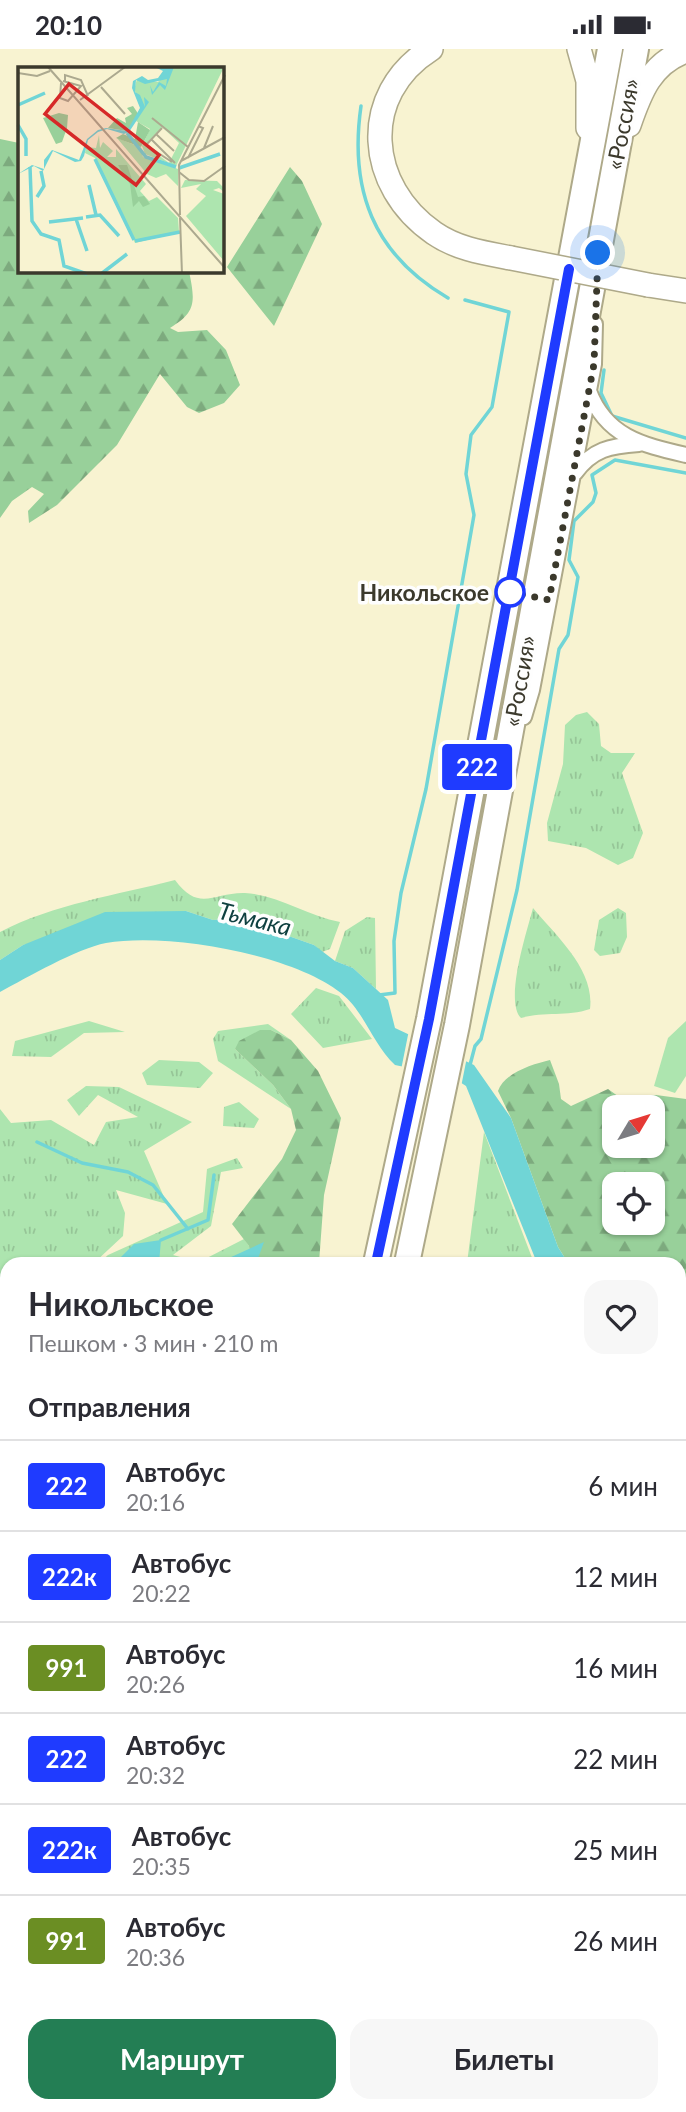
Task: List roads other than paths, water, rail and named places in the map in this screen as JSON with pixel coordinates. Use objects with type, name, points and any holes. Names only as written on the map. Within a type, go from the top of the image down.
[{"type":"highway","name":"«Россия»","points":[[377,1257],[429,1019],[610,49]]},
{"type":"highway","name":"«Россия»","points":[[408,1257],[457,1025],[636,49]]},
{"type":"main road","points":[[431,49],[402,74],[386,104],[380,150],[387,179],[408,211],[436,235],[470,250],[686,291]]},
{"type":"main road","points":[[579,49],[588,81]]},
{"type":"main road","points":[[586,174],[588,81],[593,49]]},
{"type":"main road","points":[[612,174],[644,86],[651,49]]},
{"type":"main road","points":[[644,86],[662,65],[686,51]]},
{"type":"street","points":[[498,794],[533,690],[594,364],[598,253]]},
{"type":"street","points":[[589,390],[603,418],[619,433],[640,444],[686,455]]},
{"type":"street","points":[[572,478],[588,458],[606,447],[640,444]]},
{"type":"water","points":[[186,911],[213,920],[238,918],[314,945],[335,961],[353,968],[388,1000],[395,1028],[474,1065],[511,1118],[558,1247],[564,1257],[535,1257],[466,1086],[452,1077],[395,1065],[349,1001],[319,979],[292,967],[228,949],[132,940],[106,943],[81,951],[0,992],[0,960],[23,945],[105,912]]},
{"type":"water","points":[[161,1240],[160,1257],[121,1257],[134,1244]]},
{"type":"water","points":[[264,1242],[258,1257],[231,1257]]},
{"type":"waterway","points":[[361,106],[359,165],[363,192],[372,217],[384,240],[401,261],[422,281],[448,298]]},
{"type":"waterway","points":[[379,995],[395,993],[394,941],[401,893],[426,789],[474,515],[466,474],[471,435],[492,407],[509,312],[465,300]]},
{"type":"waterway","points":[[604,370],[601,393],[612,416],[686,438]]},
{"type":"waterway","points":[[470,1065],[475,1046],[481,1039],[517,890],[559,649],[568,635],[578,577],[569,560],[574,521],[593,502],[596,493],[592,475],[615,460],[686,473]]},
{"type":"waterway","points":[[37,1142],[82,1163],[128,1172],[153,1185],[188,1229]]},
{"type":"waterway","points":[[161,1240],[208,1220],[214,1175]]},
{"type":"place","name":"Никольское","points":[[510,592]]},
{"type":"water label","name":"Тьмака","points":[[255,918]]}]
